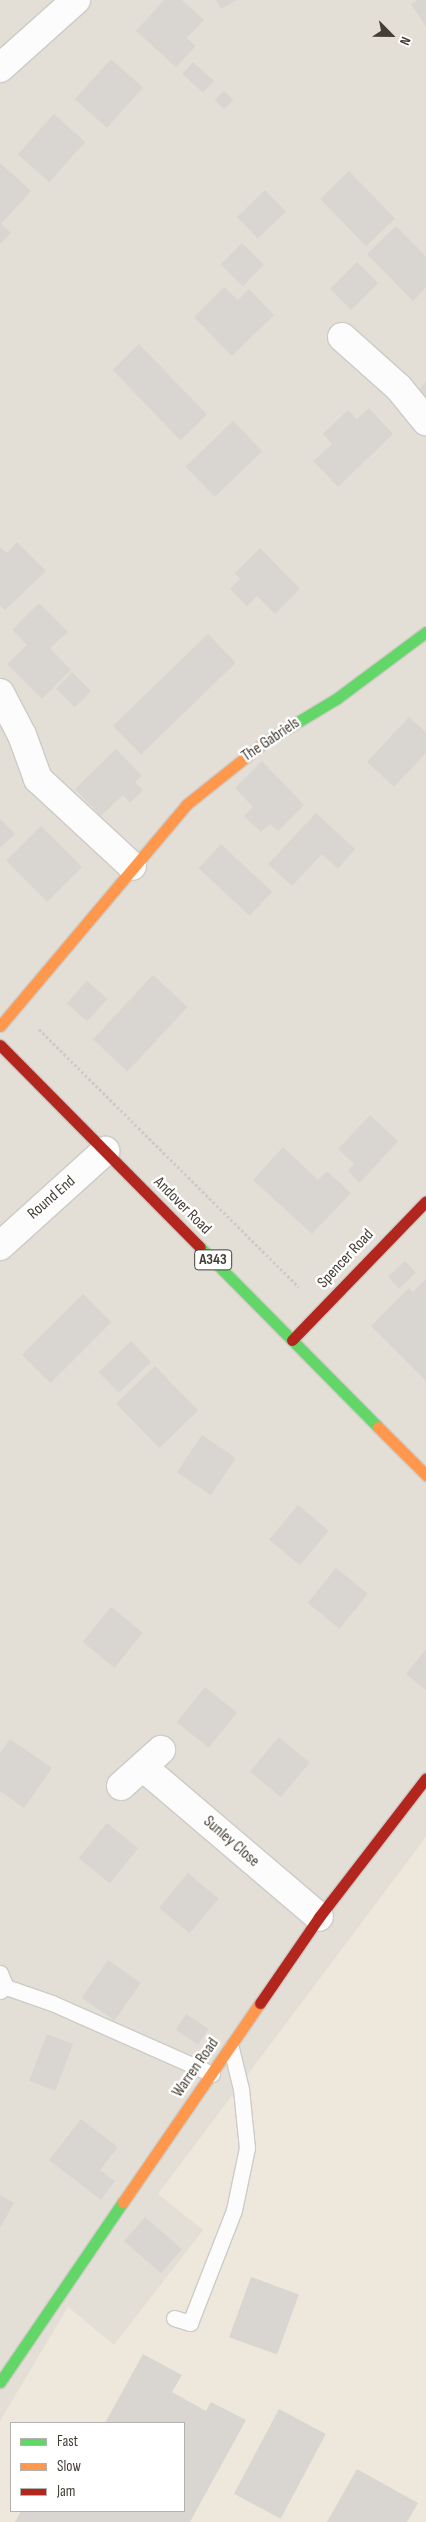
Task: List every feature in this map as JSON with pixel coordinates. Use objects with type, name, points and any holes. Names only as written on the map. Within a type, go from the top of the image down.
[{"type":"street","points":[[0,68],[76,0]]},
{"type":"street","points":[[342,338],[399,388],[426,421]]},
{"type":"street","name":"The Gabriels","points":[[0,1026],[132,866],[187,804],[260,744],[336,699],[426,632]]},
{"type":"street","points":[[0,693],[22,734],[38,779],[132,866]]},
{"type":"street","name":"Andover Road","points":[[0,1045],[426,1475]]},
{"type":"street","name":"Round End","points":[[0,1246],[105,1151]]},
{"type":"street","name":"Spencer Road","points":[[292,1340],[426,1201]]},
{"type":"street","name":"Sunley Close","points":[[121,1786],[152,1758],[319,1917]]},
{"type":"street","name":"Warren Road","points":[[0,2382],[231,2048],[319,1917],[426,1778]]},
{"type":"lane","points":[[0,1973],[2,1988],[143,2041],[212,2074]]},
{"type":"lane","points":[[174,2318],[190,2323],[234,2210],[248,2148],[241,2089],[231,2048]]},
{"type":"path","points":[[16,1006],[322,1309]]},
{"type":"shaded area","points":[[0,0],[426,0],[426,2522],[0,2522]]},
{"type":"shaded area","points":[[426,1837],[426,2522],[0,2522],[0,2421],[68,2307],[114,2345],[203,2230],[158,2194]]},
{"type":"building","points":[[164,0],[182,0],[204,20],[187,38],[196,46],[176,67],[136,31]]},
{"type":"building","points":[[216,0],[237,0],[221,9]]},
{"type":"building","points":[[418,0],[426,0],[426,27],[411,4]]},
{"type":"building","points":[[111,59],[143,88],[107,128],[75,99]]},
{"type":"building","points":[[193,62],[214,81],[203,93],[182,74]]},
{"type":"building","points":[[224,91],[233,100],[224,109],[215,100]]},
{"type":"building","points":[[54,114],[85,142],[49,182],[18,154]]},
{"type":"building","points":[[0,163],[31,191],[1,224],[11,233],[0,244]]},
{"type":"building","points":[[349,171],[395,218],[366,246],[320,199]]},
{"type":"building","points":[[265,190],[286,212],[258,239],[237,217]]},
{"type":"building","points":[[396,226],[426,256],[426,288],[413,301],[367,254]]},
{"type":"building","points":[[242,243],[264,265],[243,286],[221,264]]},
{"type":"building","points":[[357,262],[378,283],[351,310],[330,289]]},
{"type":"building","points":[[224,287],[238,300],[249,289],[274,315],[232,356],[194,317]]},
{"type":"building","points":[[139,344],[207,414],[180,440],[112,370]]},
{"type":"building","points":[[426,382],[426,398],[418,390]]},
{"type":"building","points":[[369,408],[393,434],[338,487],[313,461],[332,444],[323,434],[348,410],[357,419]]},
{"type":"building","points":[[233,421],[262,451],[215,497],[186,467]]},
{"type":"building","points":[[17,542],[46,571],[5,610],[0,605],[0,547],[7,553]]},
{"type":"building","points":[[260,548],[300,589],[275,614],[257,596],[247,606],[230,589],[240,579],[235,573]]},
{"type":"building","points":[[39,603],[68,632],[50,648],[71,670],[42,699],[7,664],[27,645],[12,630]]},
{"type":"building","points":[[208,634],[236,663],[141,754],[113,726]]},
{"type":"building","points":[[72,672],[91,691],[75,707],[56,688]]},
{"type":"building","points":[[409,717],[426,732],[426,753],[394,787],[367,762]]},
{"type":"building","points":[[116,749],[142,776],[135,782],[143,790],[130,803],[123,795],[101,816],[75,789]]},
{"type":"building","points":[[262,761],[304,805],[278,831],[270,824],[261,832],[244,816],[253,807],[235,788]]},
{"type":"building","points":[[316,813],[355,849],[338,869],[322,854],[292,886],[268,864]]},
{"type":"building","points":[[0,819],[15,834],[0,848]]},
{"type":"building","points":[[41,826],[82,867],[47,902],[6,861]]},
{"type":"building","points":[[221,844],[272,892],[250,916],[198,868]]},
{"type":"building","points":[[153,975],[187,1007],[127,1071],[93,1039]]},
{"type":"building","points":[[87,981],[107,999],[87,1021],[67,1003]]},
{"type":"building","points":[[370,1115],[398,1141],[360,1183],[348,1171],[354,1164],[338,1149]]},
{"type":"building","points":[[283,1147],[318,1180],[327,1171],[351,1193],[312,1234],[253,1180]]},
{"type":"building","points":[[405,1261],[416,1273],[399,1288],[388,1277]]},
{"type":"building","points":[[426,1279],[426,1381],[371,1326],[409,1288],[413,1292]]},
{"type":"building","points":[[83,1294],[111,1322],[50,1383],[22,1355]]},
{"type":"building","points":[[131,1341],[151,1362],[119,1393],[99,1372]]},
{"type":"building","points":[[155,1366],[198,1411],[159,1448],[116,1404]]},
{"type":"building","points":[[202,1435],[236,1458],[211,1495],[177,1472]]},
{"type":"building","points":[[298,1505],[329,1531],[300,1565],[269,1539]]},
{"type":"building","points":[[336,1568],[368,1594],[340,1629],[308,1603]]},
{"type":"building","points":[[111,1607],[143,1633],[115,1668],[83,1642]]},
{"type":"building","points":[[426,1649],[426,1690],[406,1674]]},
{"type":"building","points":[[205,1687],[237,1713],[209,1748],[177,1722]]},
{"type":"building","points":[[279,1737],[310,1763],[281,1797],[250,1771]]},
{"type":"building","points":[[10,1739],[52,1768],[24,1808],[0,1791],[0,1753]]},
{"type":"building","points":[[107,1823],[138,1848],[110,1883],[79,1858]]},
{"type":"building","points":[[188,1873],[219,1899],[190,1933],[159,1907]]},
{"type":"building","points":[[108,1960],[141,1983],[114,2021],[82,1998]]},
{"type":"building","points":[[186,2014],[209,2029],[198,2045],[176,2030]]},
{"type":"building","points":[[47,2034],[73,2044],[55,2091],[29,2081]]},
{"type":"building","points":[[81,2119],[118,2147],[100,2170],[115,2181],[101,2200],[49,2160]]},
{"type":"building","points":[[0,2195],[14,2203],[0,2228]]},
{"type":"building","points":[[145,2217],[182,2249],[161,2273],[124,2241]]},
{"type":"building","points":[[251,2277],[299,2294],[277,2355],[229,2337]]},
{"type":"building","points":[[143,2354],[182,2375],[172,2392],[206,2411],[211,2402],[246,2420],[190,2522],[15,2522],[20,2512],[185,2512],[185,2422],[106,2422]]},
{"type":"building","points":[[279,2409],[326,2434],[281,2519],[234,2494]]},
{"type":"building","points":[[357,2469],[418,2503],[407,2522],[327,2522]]},
{"type":"traffic: fast","points":[[266,741],[336,699],[426,632]]},
{"type":"traffic: fast","points":[[200,1247],[378,1427]]},
{"type":"traffic: fast","points":[[0,2382],[123,2202]]},
{"type":"traffic: slow","points":[[0,1026],[187,804],[266,741]]},
{"type":"traffic: slow","points":[[378,1427],[426,1475]]},
{"type":"traffic: slow","points":[[123,2202],[260,2003]]},
{"type":"traffic: jam","points":[[0,1045],[200,1247]]},
{"type":"traffic: jam","points":[[292,1340],[426,1201]]},
{"type":"traffic: jam","points":[[260,2003],[319,1917],[426,1778]]}]
